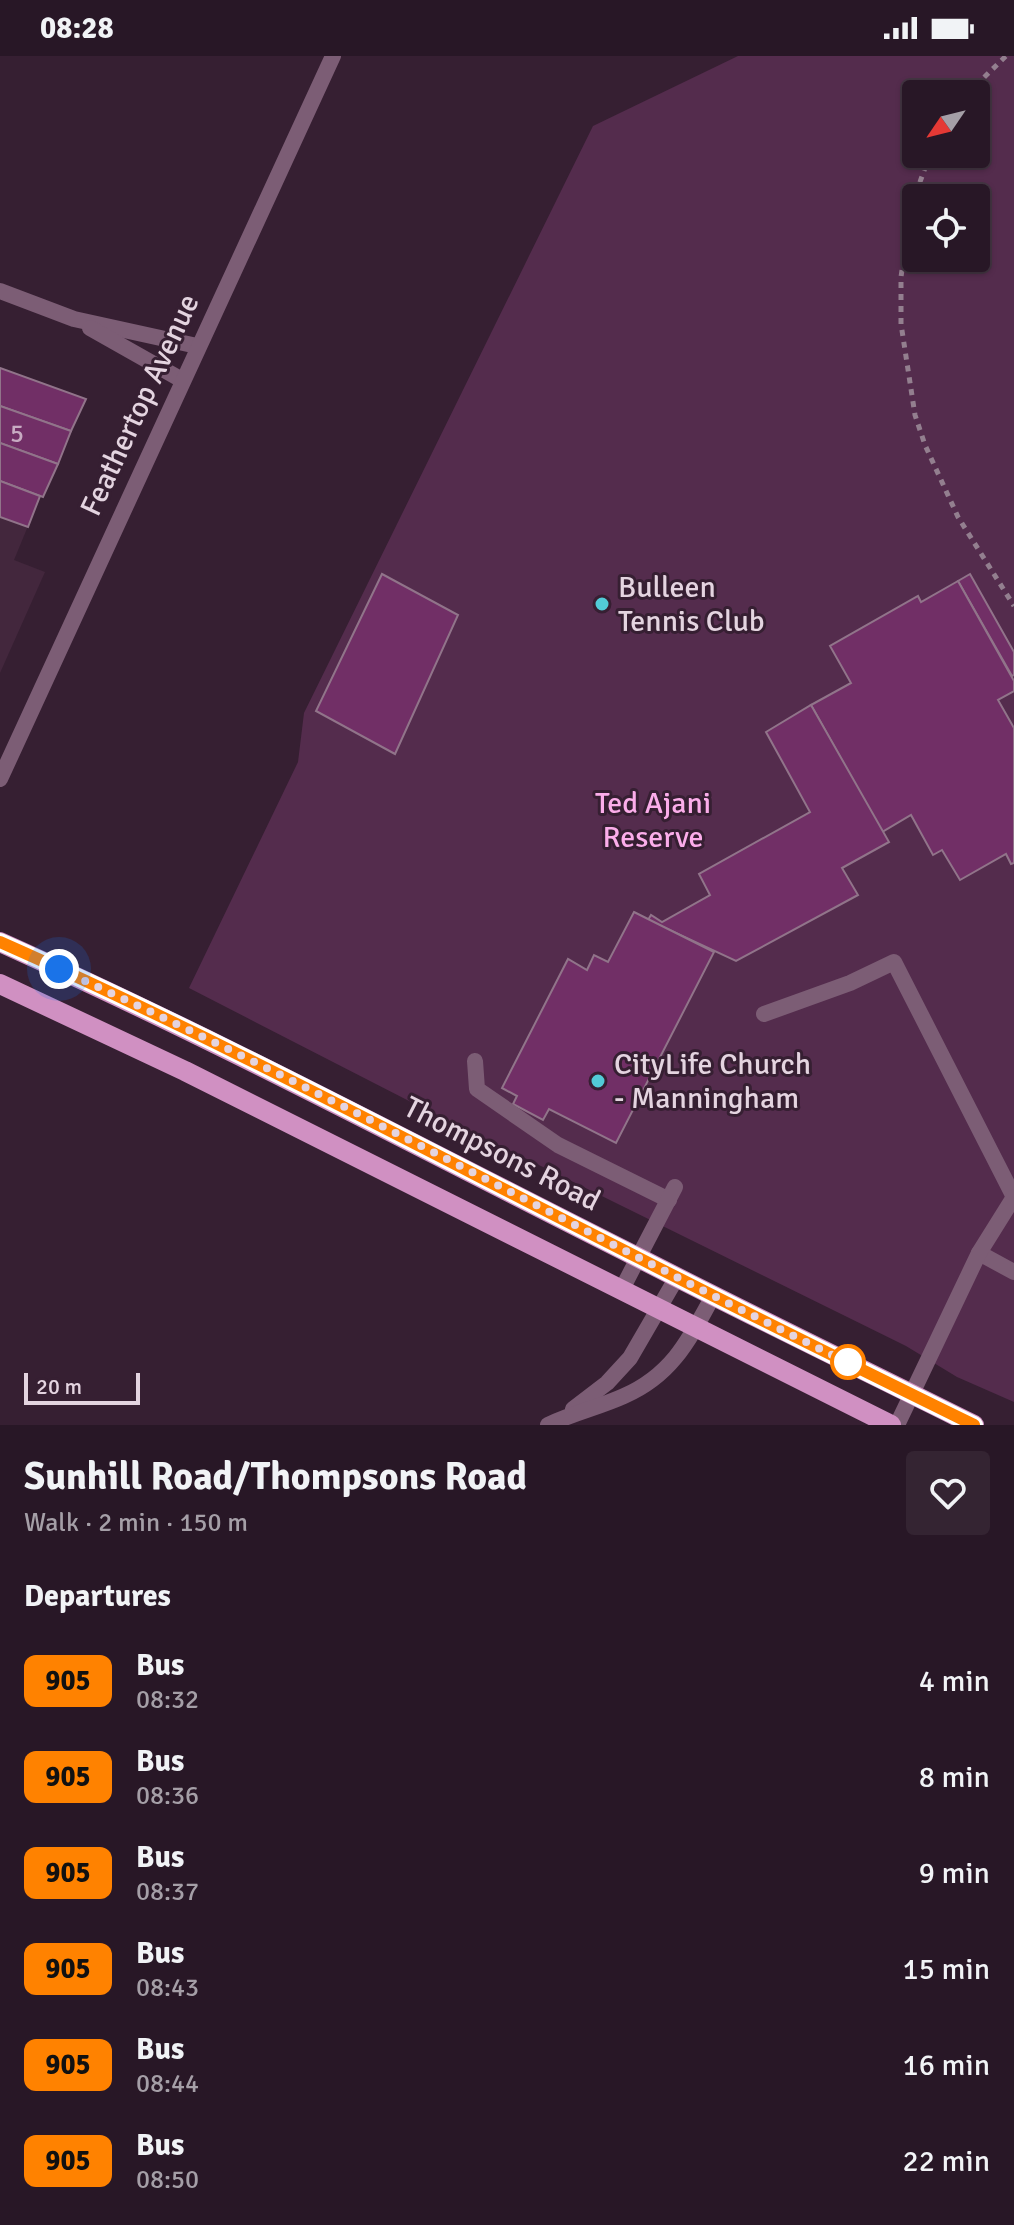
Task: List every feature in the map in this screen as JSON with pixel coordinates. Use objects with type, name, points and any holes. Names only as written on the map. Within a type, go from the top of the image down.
[{"type":"main road","name":"Thompsons Road","points":[[0,942],[312,1090],[713,1296],[974,1425]]},
{"type":"main road","points":[[0,984],[199,1078],[695,1329],[894,1425]]},
{"type":"street","name":"Feathertop Avenue","points":[[0,779],[333,56]]},
{"type":"street","points":[[0,291],[74,319],[197,346]]},
{"type":"street","points":[[74,319],[182,380]]},
{"type":"street","points":[[764,1014],[850,983],[894,962],[1014,1197],[979,1253],[912,1394],[894,1425]]},
{"type":"street","points":[[475,1061],[477,1089],[558,1145],[672,1194],[621,1291]]},
{"type":"street","points":[[979,1253],[1014,1272]]},
{"type":"street","points":[[553,1422],[607,1383],[620,1369],[677,1277]]},
{"type":"street","points":[[553,1422],[624,1397],[655,1380],[678,1355],[713,1296]]},
{"type":"path","points":[[981,80],[1006,56]]},
{"type":"path","points":[[925,168],[911,207],[901,277],[901,324],[915,415],[925,445],[958,517],[1014,606]]},
{"type":"shaded area","points":[[0,368],[86,399],[14,560],[45,572],[0,673]]},
{"type":"green space","name":"Ted Ajani Reserve","points":[[738,56],[1014,56],[1014,1402],[957,1377],[906,1346],[411,1102],[189,988],[298,762],[304,713],[593,126]]},
{"type":"building","points":[[0,368],[86,399],[71,431],[0,406]]},
{"type":"building","points":[[0,406],[71,431],[58,464],[0,443]]},
{"type":"building","points":[[0,443],[58,464],[43,497],[0,481]]},
{"type":"building","points":[[0,481],[40,496],[28,527],[0,517]]},
{"type":"building","points":[[382,574],[458,615],[395,754],[316,711]]},
{"type":"building","points":[[970,574],[1014,652],[1012,676],[958,581]]},
{"type":"building","points":[[958,581],[1014,681],[1014,691],[998,700],[1014,728],[1014,863],[1011,864],[1006,854],[960,880],[942,850],[933,855],[911,815],[882,832],[811,705],[851,683],[830,646],[918,596],[921,602]]},
{"type":"building","points":[[811,705],[889,842],[842,868],[858,895],[736,961],[648,920],[651,915],[662,922],[710,895],[699,874],[810,812],[766,732]]},
{"type":"building","points":[[634,912],[714,952],[616,1143],[549,1109],[543,1120],[513,1104],[517,1096],[502,1088],[568,959],[587,970],[594,955],[608,962]]},
{"type":"bus line","name":"905","points":[[0,942],[106,990],[380,1124],[713,1296],[974,1425]]},
{"type":"place","name":"Bulleen Tennis Club","points":[[602,604]]},
{"type":"place","name":"CityLife Church - Manningham","points":[[598,1081]]},
{"type":"route","points":[[59,969],[380,1124],[855,1366],[848,1362]]}]
